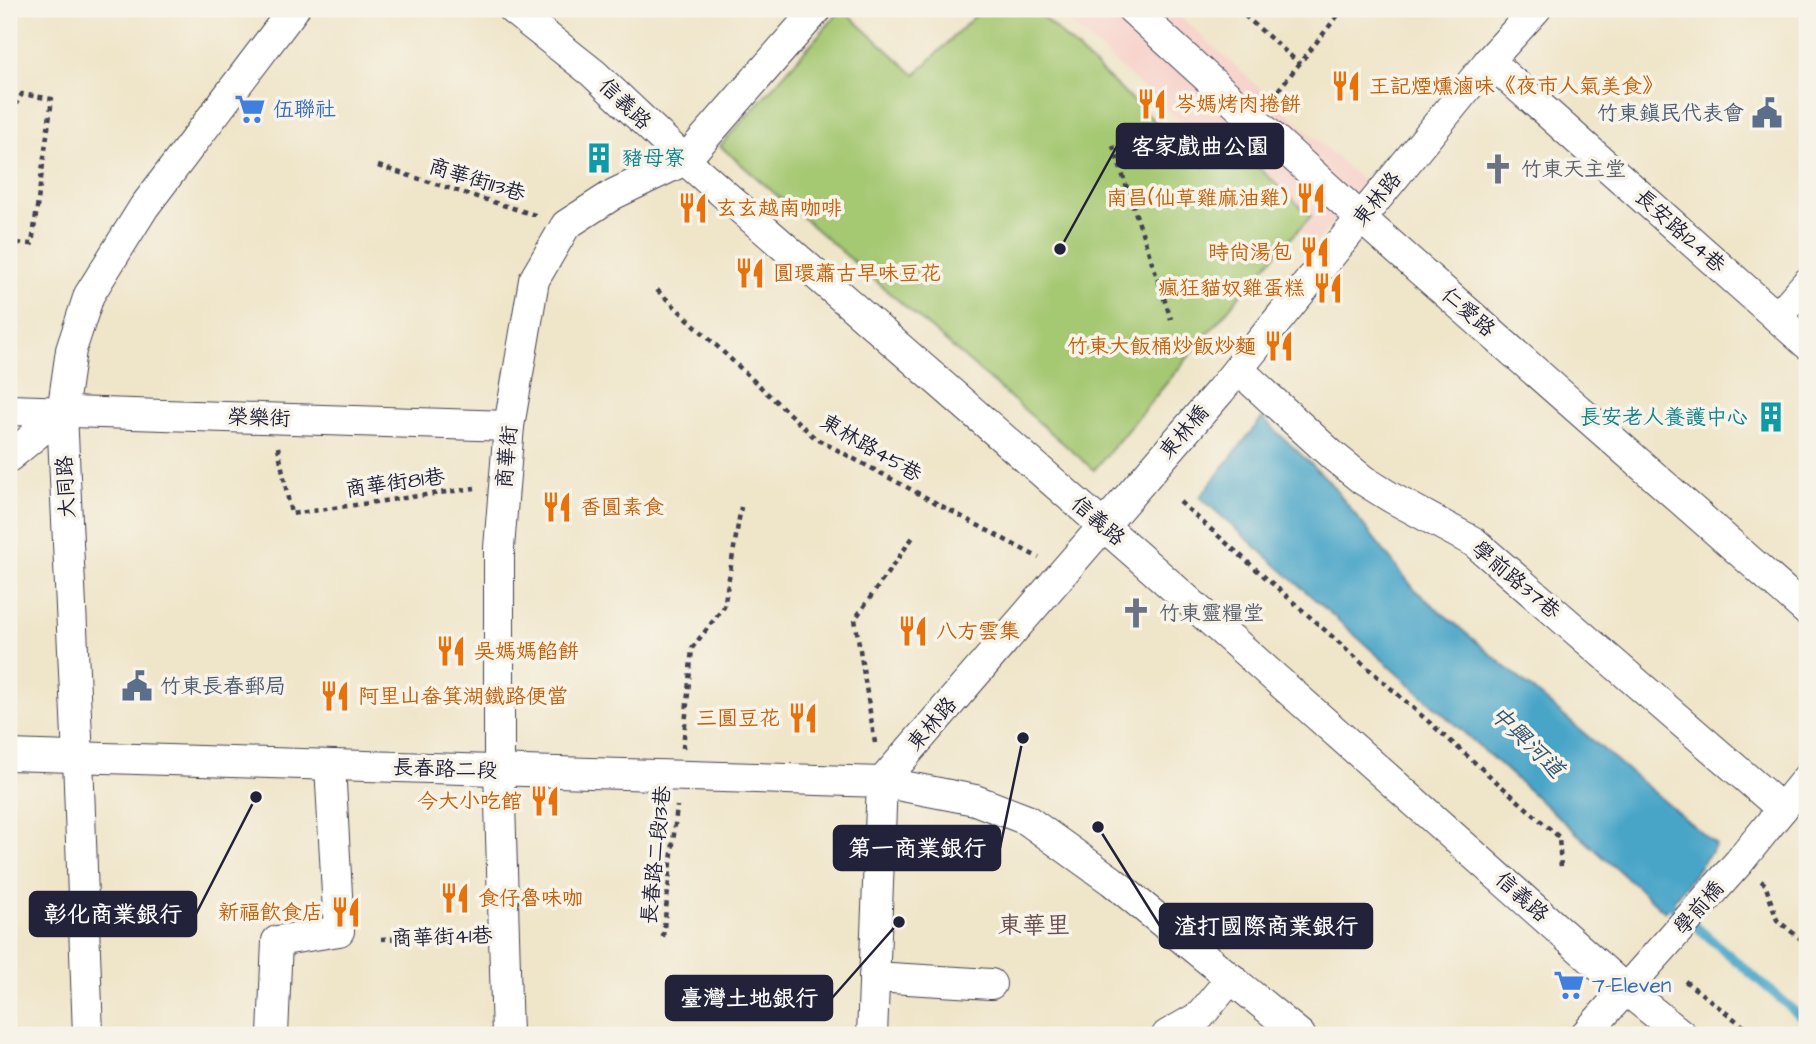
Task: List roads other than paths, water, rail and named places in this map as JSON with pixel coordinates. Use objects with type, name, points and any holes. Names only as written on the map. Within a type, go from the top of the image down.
[{"type":"street","name":"大同路","points":[[88,1035],[62,413],[71,350],[89,295],[144,207],[294,9]]},
{"type":"street","name":"信義路","points":[[512,9],[593,74],[685,160],[1104,526],[1626,990],[1682,1035]]},
{"type":"street","name":"商華街","points":[[507,1035],[499,770],[499,548],[509,426],[534,280],[566,225],[614,194],[685,160],[817,9]]},
{"type":"street","name":"仁愛路","points":[[1132,9],[1361,218],[1807,611]]},
{"type":"street","name":"東林路","points":[[1229,380],[1489,61],[1536,9]]},
{"type":"street","name":"長安路124巷","points":[[1489,61],[1807,344]]},
{"type":"street","points":[[1777,317],[1807,283]]},
{"type":"street","name":"東林橋","points":[[1147,474],[1229,380]]},
{"type":"street","name":"學前路37巷","points":[[1229,380],[1363,480],[1474,542],[1782,808]]},
{"type":"street","name":"榮樂街","points":[[9,410],[509,426]]},
{"type":"street","points":[[9,457],[62,413]]},
{"type":"street","name":"東林路","points":[[882,782],[1147,474]]},
{"type":"street","name":"長春路二段","points":[[9,755],[882,782],[975,800],[1027,820],[1112,881],[1300,1035]]},
{"type":"street","points":[[273,1035],[277,941],[339,932],[330,765]]},
{"type":"street","name":"學前橋","points":[[1585,1035],[1739,862],[1807,778]]},
{"type":"street","points":[[872,1035],[882,782]]},
{"type":"street","points":[[874,977],[991,984]]},
{"type":"street","points":[[1167,1035],[1200,1016],[1231,978]]},
{"type":"water","points":[[1262,418],[1327,479],[1415,590],[1716,845],[1665,912],[1200,497]]},
{"type":"waterway","name":"中興河道","points":[[1663,898],[1807,1022]]},
{"type":"place","name":"王記煙燻滷味《夜市人氣美食》","points":[[1346,86]]},
{"type":"place","name":"岑媽烤肉捲餅","points":[[1152,104]]},
{"type":"place","name":"伍聯社","points":[[250,109]]},
{"type":"place","name":"竹東鎮民代表會","points":[[1767,113]]},
{"type":"place","name":"豬母寮","points":[[599,158]]},
{"type":"place","name":"竹東天主堂","points":[[1498,169]]},
{"type":"place","name":"南昌(仙草雞麻油雞)","points":[[1311,198]]},
{"type":"place","name":"玄玄越南咖啡","points":[[693,208]]},
{"type":"place","name":"客家戲曲公園","points":[[1060,249]]},
{"type":"place","name":"時尚湯包","points":[[1315,252]]},
{"type":"place","name":"圓環蕭古早味豆花","points":[[750,273]]},
{"type":"place","name":"瘋狂貓奴雞蛋糕","points":[[1328,288]]},
{"type":"place","name":"竹東大飯桶炒飯炒麵","points":[[1279,346]]},
{"type":"place","name":"長安老人養護中心","points":[[1771,417]]},
{"type":"place","name":"香圓素食","points":[[557,507]]},
{"type":"place","name":"竹東靈糧堂","points":[[1136,613]]},
{"type":"place","name":"八方雲集","points":[[913,631]]},
{"type":"place","name":"吳媽媽餡餅","points":[[451,651]]},
{"type":"place","name":"竹東長春郵局","points":[[137,686]]},
{"type":"place","name":"阿里山畚箕湖鐵路便當","points":[[335,696]]},
{"type":"place","name":"三圓豆花","points":[[803,718]]},
{"type":"place","name":"第一商業銀行","points":[[1023,738]]},
{"type":"place","name":"彰化商業銀行","points":[[256,797]]},
{"type":"place","name":"今大小吃館","points":[[545,801]]},
{"type":"place","name":"渣打國際商業銀行","points":[[1098,827]]},
{"type":"place","name":"食仔魯味咖","points":[[455,898]]},
{"type":"place","name":"新福飲食店","points":[[346,912]]},
{"type":"place","name":"臺灣土地銀行","points":[[899,922]]},
{"type":"place","name":"7-Eleven","points":[[1569,985]]},
{"type":"district","name":"東華里","points":[[1034,926]]}]
